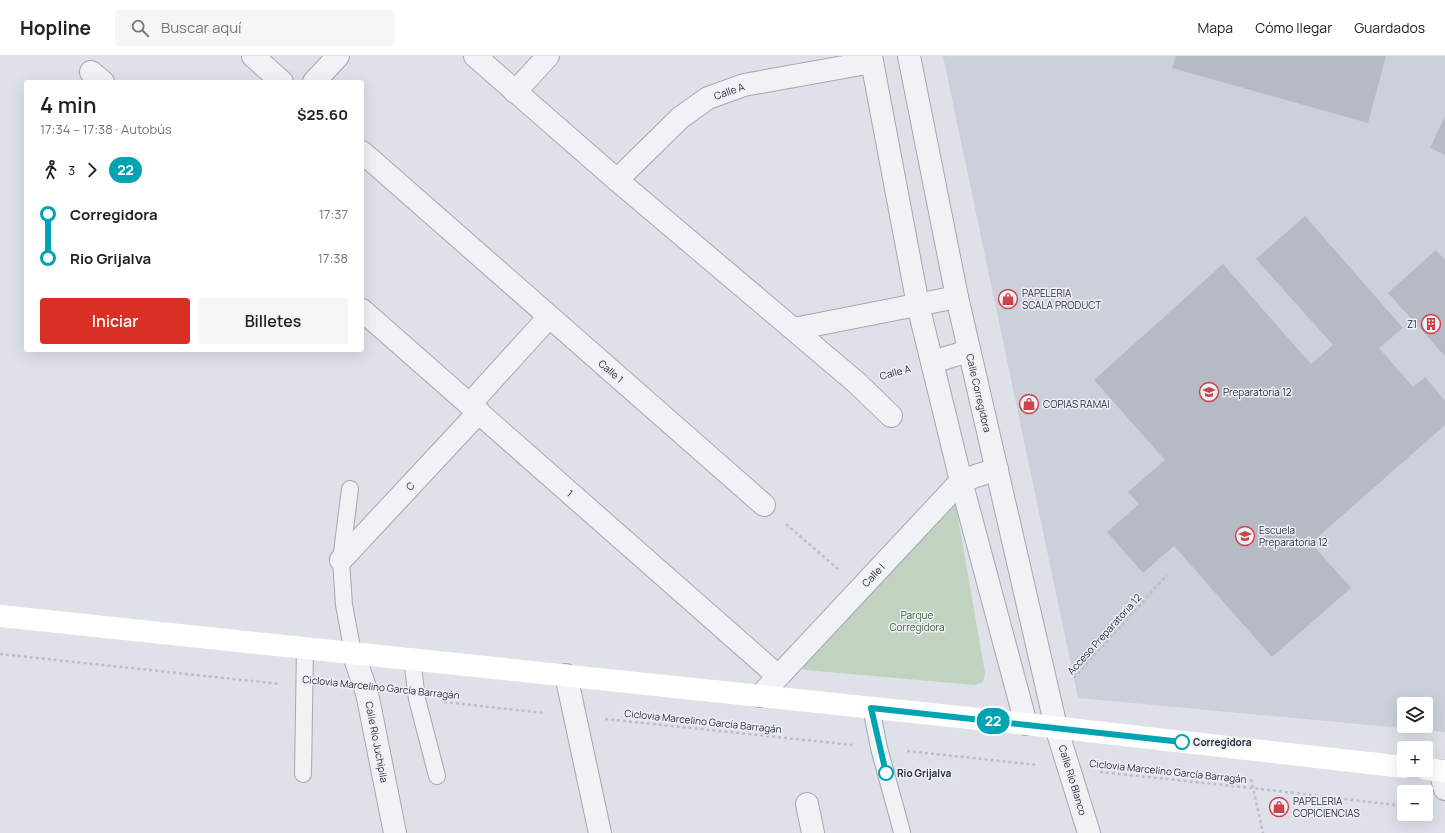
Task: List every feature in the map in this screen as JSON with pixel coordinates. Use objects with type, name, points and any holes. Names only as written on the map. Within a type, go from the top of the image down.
[{"type":"main road","points":[[0,616],[1026,724],[1397,766]]},
{"type":"street","points":[[253,56],[280,80]]},
{"type":"street","points":[[316,80],[338,56]]},
{"type":"street","points":[[475,56],[617,180],[857,383],[891,416]]},
{"type":"street","points":[[515,92],[548,56]]},
{"type":"street","name":"Calle Corregidora","points":[[909,56],[957,297],[1052,703],[1056,728]]},
{"type":"street","points":[[872,59],[918,305],[962,481],[1026,724]]},
{"type":"street","name":"Calle A","points":[[617,180],[680,118],[708,98],[744,85],[872,59]]},
{"type":"street","name":"Calle 1","points":[[364,154],[764,505]]},
{"type":"street","points":[[794,329],[957,297]]},
{"type":"street","name":"1","points":[[364,312],[778,676]]},
{"type":"street","name":"C","points":[[342,560],[474,408],[549,317]]},
{"type":"street","points":[[932,362],[969,351]]},
{"type":"street","name":"Calle I","points":[[760,696],[962,481],[997,469]]},
{"type":"street","points":[[986,574],[1019,562]]},
{"type":"street","name":"Calle Río Juchipila","points":[[353,653],[367,693],[395,833]]},
{"type":"street","points":[[566,676],[576,716],[600,833]]},
{"type":"street","name":"Calle Río Blanco","points":[[1056,728],[1089,833]]},
{"type":"street","points":[[807,804],[813,833]]},
{"type":"lane","points":[[350,489],[342,560],[344,605],[353,653]]},
{"type":"lane","points":[[303,774],[305,648]]},
{"type":"lane","points":[[412,659],[417,699],[437,776]]},
{"type":"lane","points":[[871,708],[879,748],[902,832]]},
{"type":"path","name":"Calle A","points":[[857,383],[932,362]]},
{"type":"path","points":[[764,505],[860,589]]},
{"type":"path","name":"Acceso Preparatoria 12","points":[[1052,703],[1167,575]]},
{"type":"path","name":"Ciclovia Marcelino García Barragán","points":[[0,654],[305,687]]},
{"type":"path","name":"Ciclovia Marcelino García Barragán","points":[[417,699],[1252,788],[1397,805]]},
{"type":"path","points":[[1244,748],[1263,833]]},
{"type":"shaded area","name":"Escuela Preparatoria 12","points":[[943,56],[1445,56],[1445,732],[1433,731],[1433,697],[1397,697],[1397,728],[1078,698]]},
{"type":"green space","name":"Parque Corregidora","points":[[955,500],[985,673],[983,682],[975,685],[805,670],[799,665]]},
{"type":"building","points":[[1176,56],[1386,56],[1368,123],[1172,68]]},
{"type":"building","points":[[1445,116],[1445,155],[1430,148]]},
{"type":"building","points":[[1305,216],[1403,328],[1379,348],[1413,387],[1425,377],[1445,401],[1445,425],[1311,543],[1351,588],[1272,657],[1174,546],[1143,573],[1107,532],[1139,504],[1128,492],[1165,460],[1094,380],[1223,264],[1311,364],[1333,345],[1256,259]]},
{"type":"building","name":"Z1","points":[[1436,250],[1445,260],[1445,356],[1388,293]]},
{"type":"bus line","name":"22","points":[[886,773],[871,708],[1182,742]]},
{"type":"place","name":"PAPELERIA SCALA PRODUCT","points":[[1008,299]]},
{"type":"place","name":"Z1","points":[[1431,324]]},
{"type":"place","name":"Preparatoria 12","points":[[1209,392]]},
{"type":"place","name":"COPIAS RAMAI","points":[[1029,404]]},
{"type":"place","name":"Escuela Preparatoria 12","points":[[1245,536]]},
{"type":"place","name":"Corregidora","points":[[1182,742]]},
{"type":"place","name":"Rio Grijalva","points":[[886,773]]},
{"type":"place","name":"PAPELERIA COPICIENCIAS","points":[[1279,807]]}]
